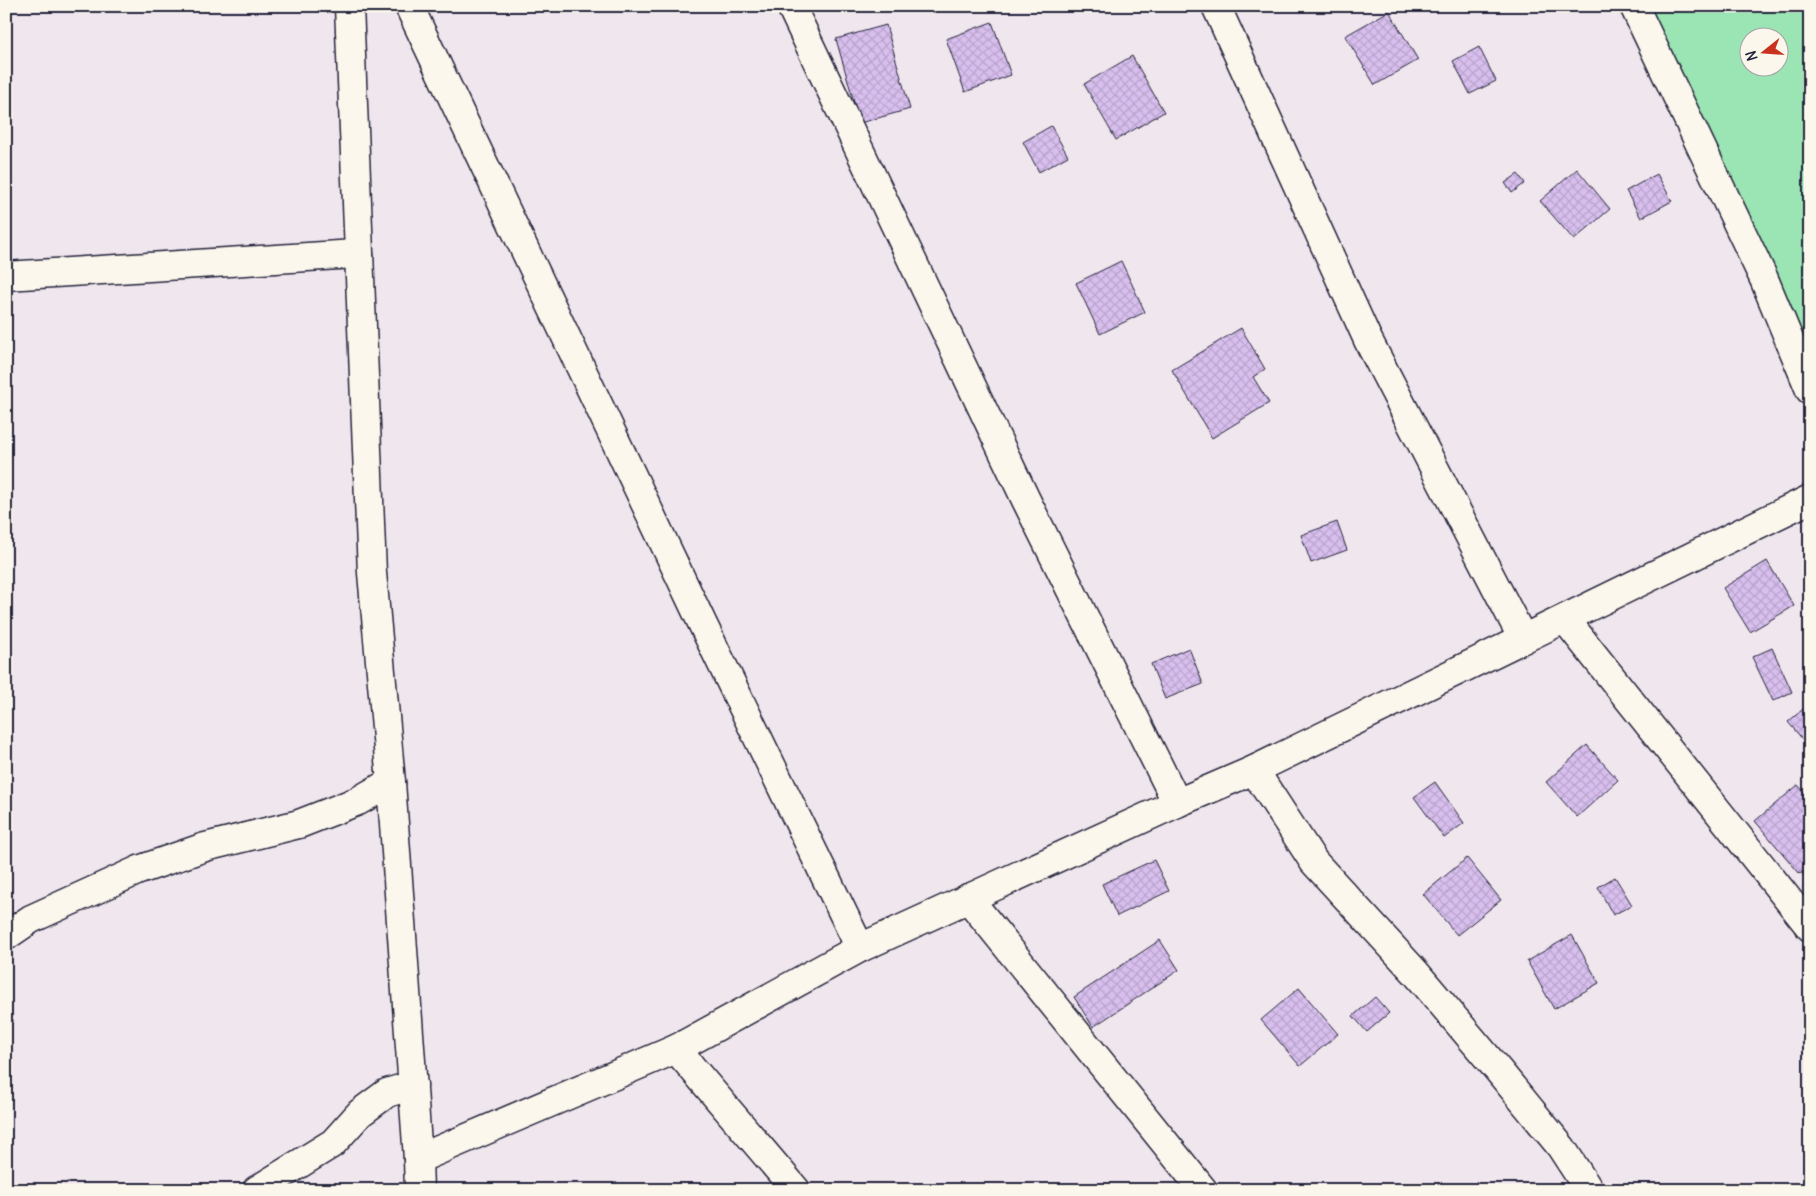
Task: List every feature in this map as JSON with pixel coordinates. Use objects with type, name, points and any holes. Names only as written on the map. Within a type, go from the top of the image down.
[{"type":"street","points":[[349,6],[372,573],[391,782],[419,1190]]},
{"type":"street","points":[[409,6],[699,617],[860,948]]},
{"type":"street","points":[[791,6],[1026,500],[1177,803]]},
{"type":"street","points":[[1216,6],[1368,340],[1523,639]]},
{"type":"street","points":[[1634,6],[1764,279],[1810,390]]},
{"type":"street","points":[[6,276],[355,254],[359,256]]},
{"type":"street","points":[[418,1159],[676,1049],[860,948],[1177,803],[1254,770],[1810,500]]},
{"type":"street","points":[[1564,618],[1810,928]]},
{"type":"street","points":[[1254,770],[1314,862],[1416,973],[1498,1070],[1560,1147],[1589,1190]]},
{"type":"street","points":[[6,936],[31,919],[139,870],[205,847],[299,824],[358,801],[391,782]]},
{"type":"street","points":[[968,898],[1203,1190]]},
{"type":"street","points":[[676,1049],[796,1190]]},
{"type":"street","points":[[257,1190],[333,1143],[360,1113],[387,1093],[413,1085]]},
{"type":"green space","points":[[1644,6],[1810,6],[1810,360]]},
{"type":"building","points":[[1389,11],[1418,60],[1375,85],[1345,36]]},
{"type":"building","points":[[992,22],[1011,75],[965,92],[946,39]]},
{"type":"building","points":[[886,25],[910,109],[860,123],[836,39]]},
{"type":"building","points":[[1479,47],[1496,81],[1470,94],[1453,61]]},
{"type":"building","points":[[1132,56],[1164,112],[1116,140],[1084,84]]},
{"type":"building","points":[[1051,126],[1068,156],[1039,172],[1023,142]]},
{"type":"building","points":[[1577,169],[1610,209],[1574,240],[1540,201]]},
{"type":"building","points":[[1518,174],[1525,183],[1512,193],[1505,183]]},
{"type":"building","points":[[1657,174],[1672,201],[1641,218],[1626,191]]},
{"type":"building","points":[[1121,261],[1145,312],[1100,334],[1076,283]]},
{"type":"building","points":[[1241,328],[1265,369],[1253,377],[1269,403],[1212,438],[1172,370]]},
{"type":"building","points":[[1337,522],[1347,550],[1311,563],[1301,535]]},
{"type":"building","points":[[1767,561],[1794,606],[1750,632],[1723,588]]},
{"type":"building","points":[[1189,648],[1203,684],[1165,699],[1151,664]]},
{"type":"building","points":[[1772,648],[1792,692],[1773,701],[1752,657]]},
{"type":"building","points":[[1810,703],[1810,748],[1788,722]]},
{"type":"building","points":[[1587,745],[1618,780],[1577,817],[1546,782]]},
{"type":"building","points":[[1435,782],[1464,823],[1444,838],[1414,797]]},
{"type":"building","points":[[1798,785],[1810,799],[1810,865],[1800,874],[1755,821]]},
{"type":"building","points":[[1467,858],[1501,900],[1457,935],[1423,894]]},
{"type":"building","points":[[1154,860],[1169,891],[1117,916],[1102,884]]},
{"type":"building","points":[[1810,868],[1810,884],[1802,873]]},
{"type":"building","points":[[1615,877],[1632,905],[1613,915],[1598,887]]},
{"type":"building","points":[[1572,935],[1599,983],[1554,1009],[1527,961]]},
{"type":"building","points":[[1160,940],[1179,970],[1093,1027],[1074,997]]},
{"type":"building","points":[[1299,988],[1338,1034],[1300,1066],[1261,1020]]},
{"type":"building","points":[[1375,997],[1389,1013],[1367,1032],[1353,1016]]}]
